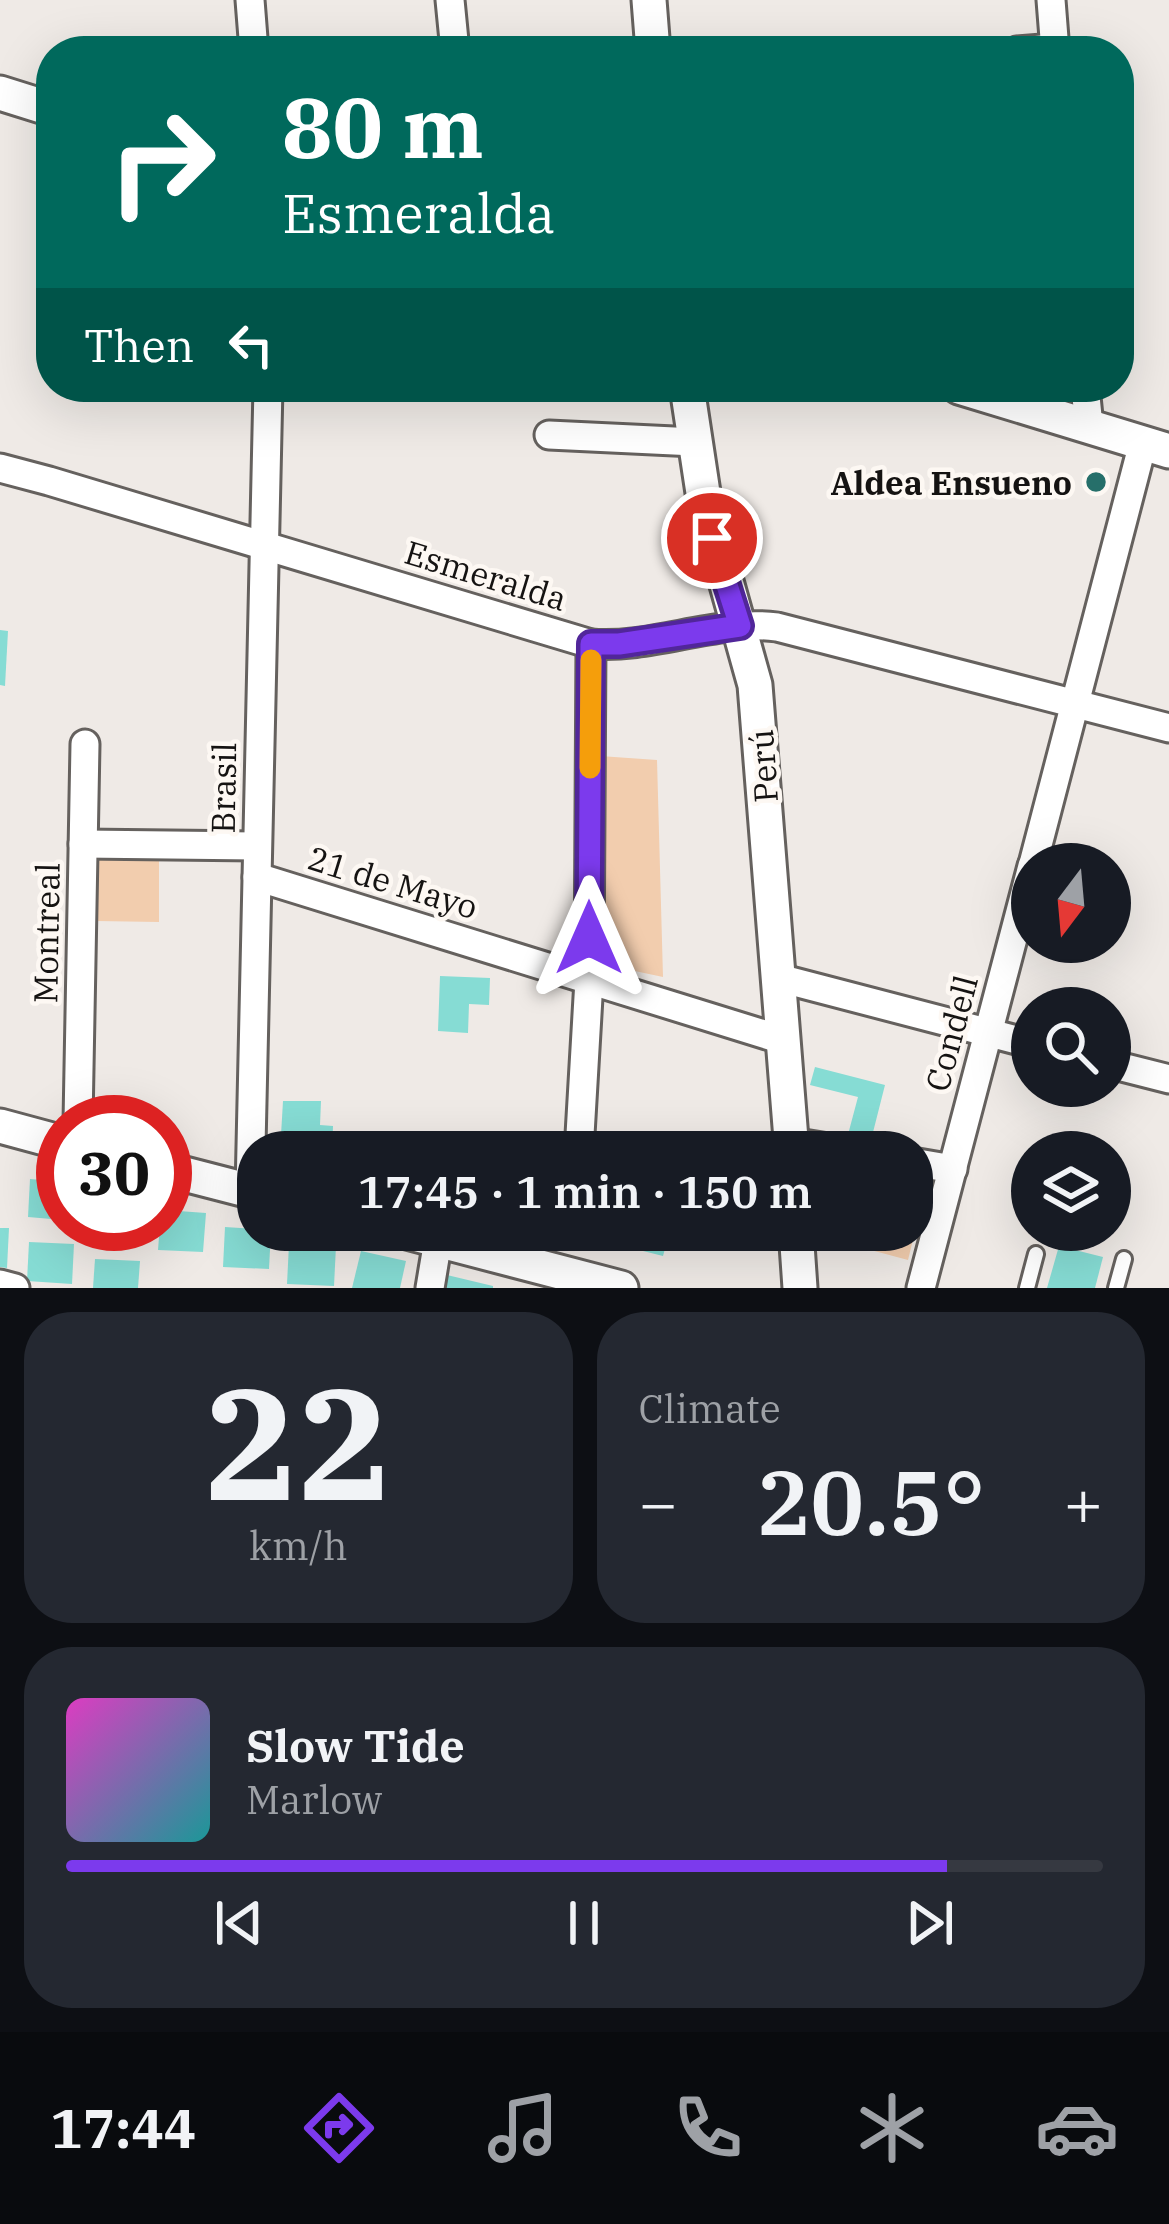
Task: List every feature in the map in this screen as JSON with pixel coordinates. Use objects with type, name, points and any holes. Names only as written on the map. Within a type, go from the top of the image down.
[{"type":"street","points":[[250,0],[253,36]]},
{"type":"street","points":[[450,0],[454,36]]},
{"type":"street","points":[[649,0],[652,36]]},
{"type":"street","points":[[1051,0],[1054,36]]},
{"type":"street","points":[[0,93],[36,104]]},
{"type":"street","name":"Brasil","points":[[254,1131],[268,402]]},
{"type":"street","name":"Perú","points":[[689,402],[709,522],[759,711],[790,1131]]},
{"type":"street","points":[[1009,402],[1156,447]]},
{"type":"street","points":[[1087,402],[1089,426]]},
{"type":"street","points":[[550,435],[695,442]]},
{"type":"street","name":"Condell","points":[[1038,843],[1075,704],[1156,447]]},
{"type":"street","name":"Esmeralda","points":[[0,469],[591,644],[740,626],[777,627],[1169,728]]},
{"type":"street","points":[[580,1131],[589,980],[591,644]]},
{"type":"street","name":"Montreal","points":[[78,1095],[85,744]]},
{"type":"street","points":[[83,844],[257,846]]},
{"type":"street","name":"21 de Mayo","points":[[256,878],[783,1040]]},
{"type":"street","name":"Condell","points":[[921,1288],[1011,945]]},
{"type":"street","points":[[779,978],[1011,1039]]},
{"type":"street","points":[[1131,1069],[1169,1079]]},
{"type":"street","points":[[0,1126],[36,1136]]},
{"type":"street","points":[[933,1166],[952,1169]]},
{"type":"street","points":[[192,1176],[237,1188]]},
{"type":"street","points":[[430,1288],[436,1251]]},
{"type":"street","points":[[480,1251],[621,1288]]},
{"type":"street","points":[[797,1251],[800,1288]]},
{"type":"street","points":[[0,1284],[15,1288]]},
{"type":"lane","points":[[1027,1288],[1036,1254]]},
{"type":"lane","points":[[1116,1288],[1124,1259]]},
{"type":"shaded area","points":[[600,756],[657,760],[663,977],[597,963]]},
{"type":"shaded area","points":[[96,857],[159,858],[159,922],[96,921]]},
{"type":"shaded area","points":[[874,1251],[910,1251],[908,1260]]},
{"type":"building","points":[[0,630],[8,631],[5,686],[0,685]]},
{"type":"building","points":[[440,976],[490,978],[489,1005],[469,1004],[468,1033],[438,1031]]},
{"type":"building","points":[[815,1067],[885,1085],[873,1131],[849,1131],[858,1097],[810,1085]]},
{"type":"building","points":[[283,1101],[321,1101],[320,1125],[333,1126],[333,1131],[281,1131]]},
{"type":"building","points":[[30,1179],[36,1180],[36,1218],[28,1217]]},
{"type":"building","points":[[192,1212],[206,1213],[203,1252],[180,1251],[192,1251]]},
{"type":"building","points":[[225,1227],[237,1228],[237,1251],[270,1251],[269,1269],[223,1267]]},
{"type":"building","points":[[0,1228],[9,1228],[7,1268],[0,1267]]},
{"type":"building","points":[[29,1242],[36,1242],[36,1251],[74,1251],[72,1284],[27,1281]]},
{"type":"building","points":[[289,1251],[336,1251],[334,1286],[287,1284]]},
{"type":"building","points":[[361,1251],[406,1261],[400,1288],[352,1288]]},
{"type":"building","points":[[1058,1251],[1103,1257],[1095,1288],[1047,1288]]},
{"type":"building","points":[[95,1259],[140,1261],[138,1288],[93,1288]]},
{"type":"building","points":[[447,1275],[493,1286],[493,1288],[443,1288]]},
{"type":"slow traffic","points":[[590,768],[591,660]]},
{"type":"place","name":"Aldea Ensueno","points":[[1096,482]]},
{"type":"route","points":[[589,938],[591,644],[740,626],[712,538]]}]
